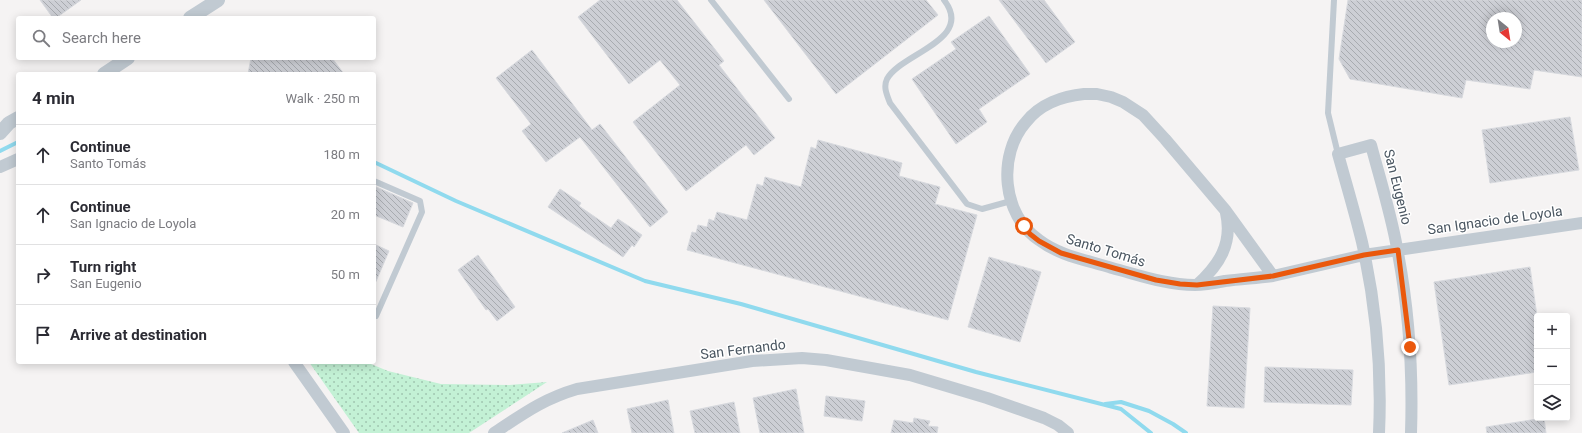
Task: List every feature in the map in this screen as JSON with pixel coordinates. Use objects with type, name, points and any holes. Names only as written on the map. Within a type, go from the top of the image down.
[{"type":"street","points":[[193,16],[218,0]]},
{"type":"street","points":[[107,72],[125,60]]},
{"type":"street","name":"Santo Tomás","points":[[1273,276],[1226,211],[1165,139],[1143,115],[1123,102],[1097,94],[1072,95],[1044,106],[1026,122],[1020,130],[1009,154],[1007,173],[1010,201],[1017,217],[1030,234],[1039,241],[1061,253],[1156,280],[1197,285],[1273,276],[1364,255]]},
{"type":"street","points":[[0,133],[16,119]]},
{"type":"street","name":"San Eugenio","points":[[1338,154],[1371,145],[1398,250],[1410,347],[1410,433]]},
{"type":"street","points":[[1338,154],[1364,255],[1374,306],[1379,358],[1379,433]]},
{"type":"street","points":[[0,167],[16,160]]},
{"type":"street","points":[[1197,285],[1215,267],[1223,252],[1229,224],[1226,211]]},
{"type":"street","name":"San Ignacio de Loyola","points":[[1364,255],[1582,223]]},
{"type":"street","name":"San Fernando","points":[[494,433],[550,398],[577,389],[752,361],[802,358],[826,360],[910,375],[1024,410],[1058,425],[1068,433]]},
{"type":"street","points":[[295,364],[344,433]]},
{"type":"lane","points":[[711,0],[789,99]]},
{"type":"lane","points":[[944,0],[952,19],[951,25],[945,35],[894,71],[887,79],[885,87],[887,94],[890,103],[963,201],[972,207],[982,209],[1010,201]]},
{"type":"lane","points":[[1334,0],[1328,113],[1338,154]]},
{"type":"lane","points":[[376,182],[420,201],[422,212],[376,316]]},
{"type":"green space","points":[[310,364],[371,364],[388,371],[441,384],[509,385],[547,382],[469,433],[359,433]]},
{"type":"building","points":[[40,0],[81,0],[59,16],[52,16]]},
{"type":"building","points":[[600,0],[677,0],[724,61],[719,65],[775,138],[754,155],[746,145],[686,191],[633,122],[680,85],[660,60],[629,84],[578,17]]},
{"type":"building","points":[[764,0],[926,0],[938,15],[836,94]]},
{"type":"building","points":[[999,0],[1044,0],[1075,42],[1046,63]]},
{"type":"building","points":[[1348,0],[1582,0],[1582,77],[1534,70],[1530,89],[1466,80],[1462,98],[1350,79],[1339,59]]},
{"type":"building","points":[[989,16],[1030,74],[979,109],[987,122],[956,144],[912,79],[956,49],[951,42]]},
{"type":"building","points":[[532,50],[592,130],[600,124],[668,212],[650,227],[580,137],[546,162],[522,131],[531,124],[496,78]]},
{"type":"building","points":[[251,60],[334,60],[342,72],[248,72]]},
{"type":"building","points":[[1570,117],[1579,170],[1490,183],[1482,130]]},
{"type":"building","points":[[818,140],[902,163],[899,176],[940,187],[935,204],[977,215],[948,320],[687,250],[692,232],[696,233],[698,225],[707,227],[709,219],[714,221],[717,212],[747,220],[757,184],[763,186],[765,177],[801,187],[811,147],[816,149]]},
{"type":"building","points":[[376,187],[413,203],[403,227],[376,216]]},
{"type":"building","points":[[560,189],[581,203],[579,206],[611,228],[618,219],[642,235],[634,247],[632,245],[623,257],[548,207]]},
{"type":"building","points":[[376,245],[389,251],[376,281]]},
{"type":"building","points":[[478,255],[515,307],[497,321],[488,309],[486,310],[458,270]]},
{"type":"building","points":[[989,257],[1041,272],[1020,342],[968,327]]},
{"type":"building","points":[[1530,267],[1537,313],[1534,313],[1534,372],[1449,385],[1434,282]]},
{"type":"building","points":[[1213,306],[1250,308],[1244,408],[1207,406]]},
{"type":"building","points":[[1265,367],[1353,370],[1351,405],[1264,402]]},
{"type":"building","points":[[796,389],[804,433],[760,433],[753,398]]},
{"type":"building","points":[[826,396],[865,401],[862,421],[824,416]]},
{"type":"building","points":[[668,400],[674,433],[632,433],[627,409]]},
{"type":"building","points":[[734,402],[740,433],[695,433],[690,411]]},
{"type":"building","points":[[914,418],[930,421],[928,426],[938,427],[937,433],[891,433],[894,420],[913,423]]},
{"type":"building","points":[[593,420],[598,433],[562,433]]},
{"type":"building","points":[[1534,420],[1534,421],[1544,421],[1546,433],[1487,433],[1486,427]]},
{"type":"waterway","points":[[0,151],[16,143]]},
{"type":"waterway","points":[[376,163],[456,201],[645,281],[741,304],[976,372],[1121,409],[1151,433]]},
{"type":"waterway","points":[[1105,404],[1121,402],[1149,411],[1186,433]]},
{"type":"route","points":[[1024,226],[1030,234],[1039,241],[1061,253],[1156,280],[1180,284],[1197,285],[1273,276],[1364,255],[1398,250],[1408,318],[1410,347]]}]
